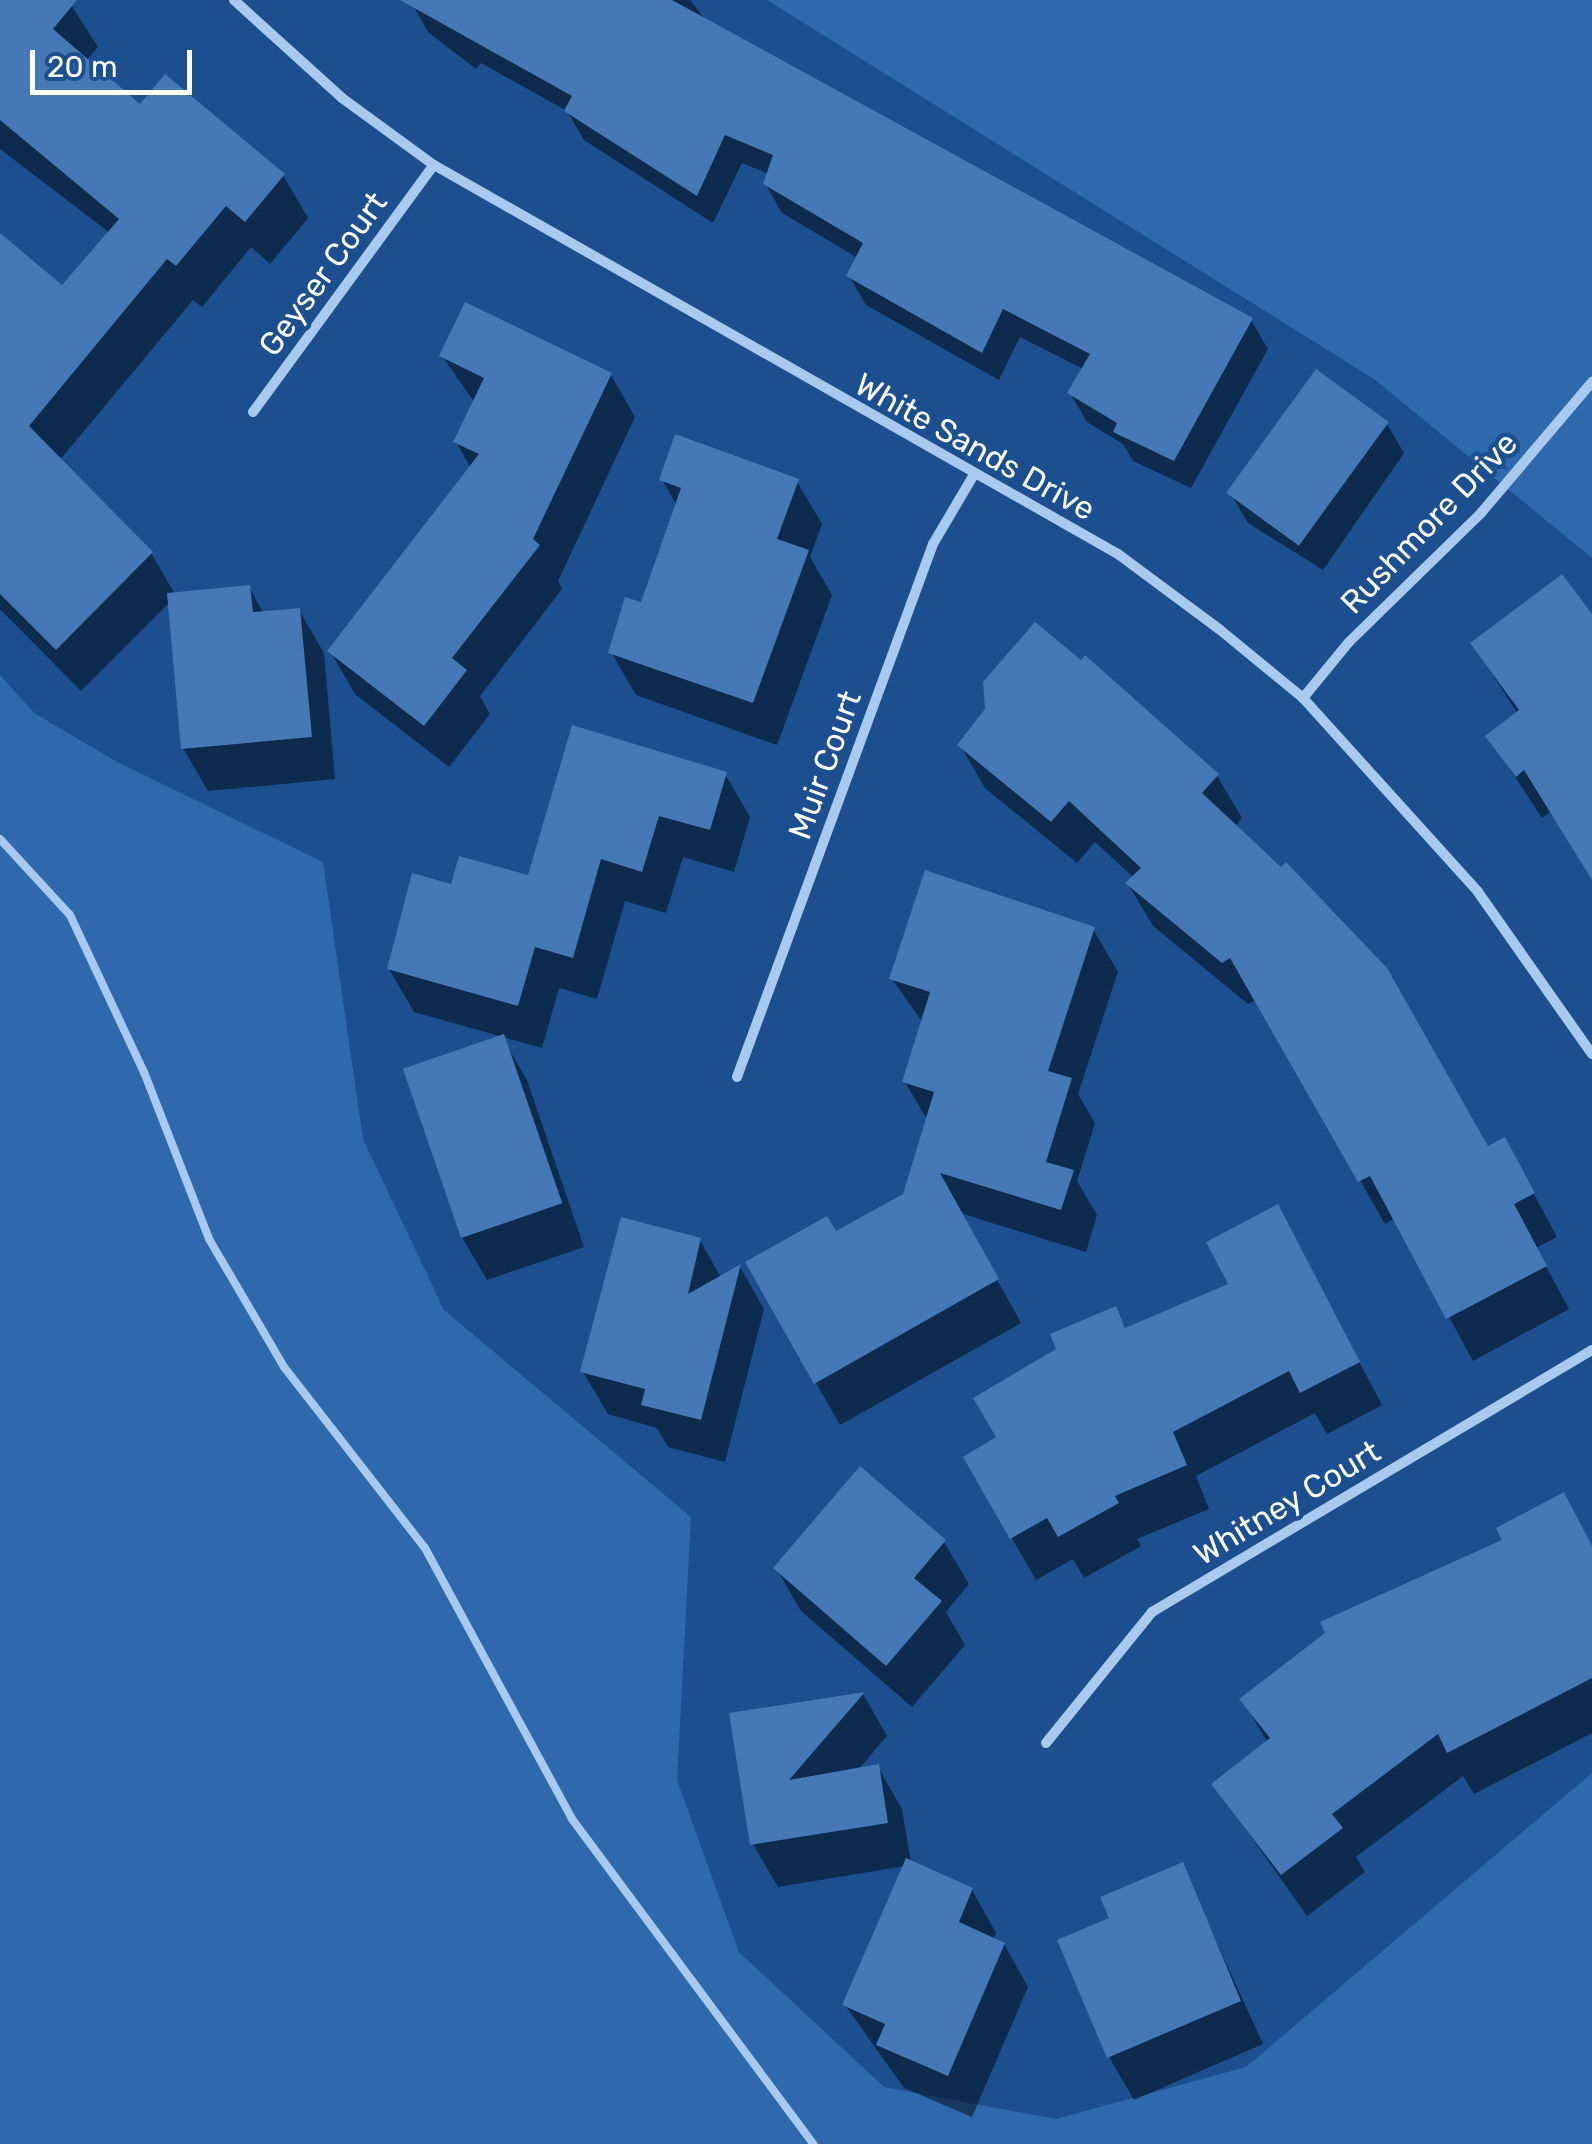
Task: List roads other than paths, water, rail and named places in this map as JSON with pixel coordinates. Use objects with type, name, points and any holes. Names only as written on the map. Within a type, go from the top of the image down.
[{"type":"street","name":"White Sands Drive","points":[[234,0],[342,98],[434,165],[973,476],[1118,554],[1302,698],[1478,892],[1592,1054]]},
{"type":"street","name":"Geyser Court","points":[[253,412],[434,165]]},
{"type":"street","name":"Rushmore Drive","points":[[1302,698],[1349,642],[1481,513],[1592,382]]},
{"type":"street","name":"Muir Court","points":[[738,1077],[933,544],[973,476]]},
{"type":"street","name":"Whitney Court","points":[[1046,1743],[1152,1612],[1592,1350]]},
{"type":"lane","points":[[0,839],[70,915],[144,1072],[209,1239],[284,1367],[425,1548],[572,1819],[813,2144]]}]
